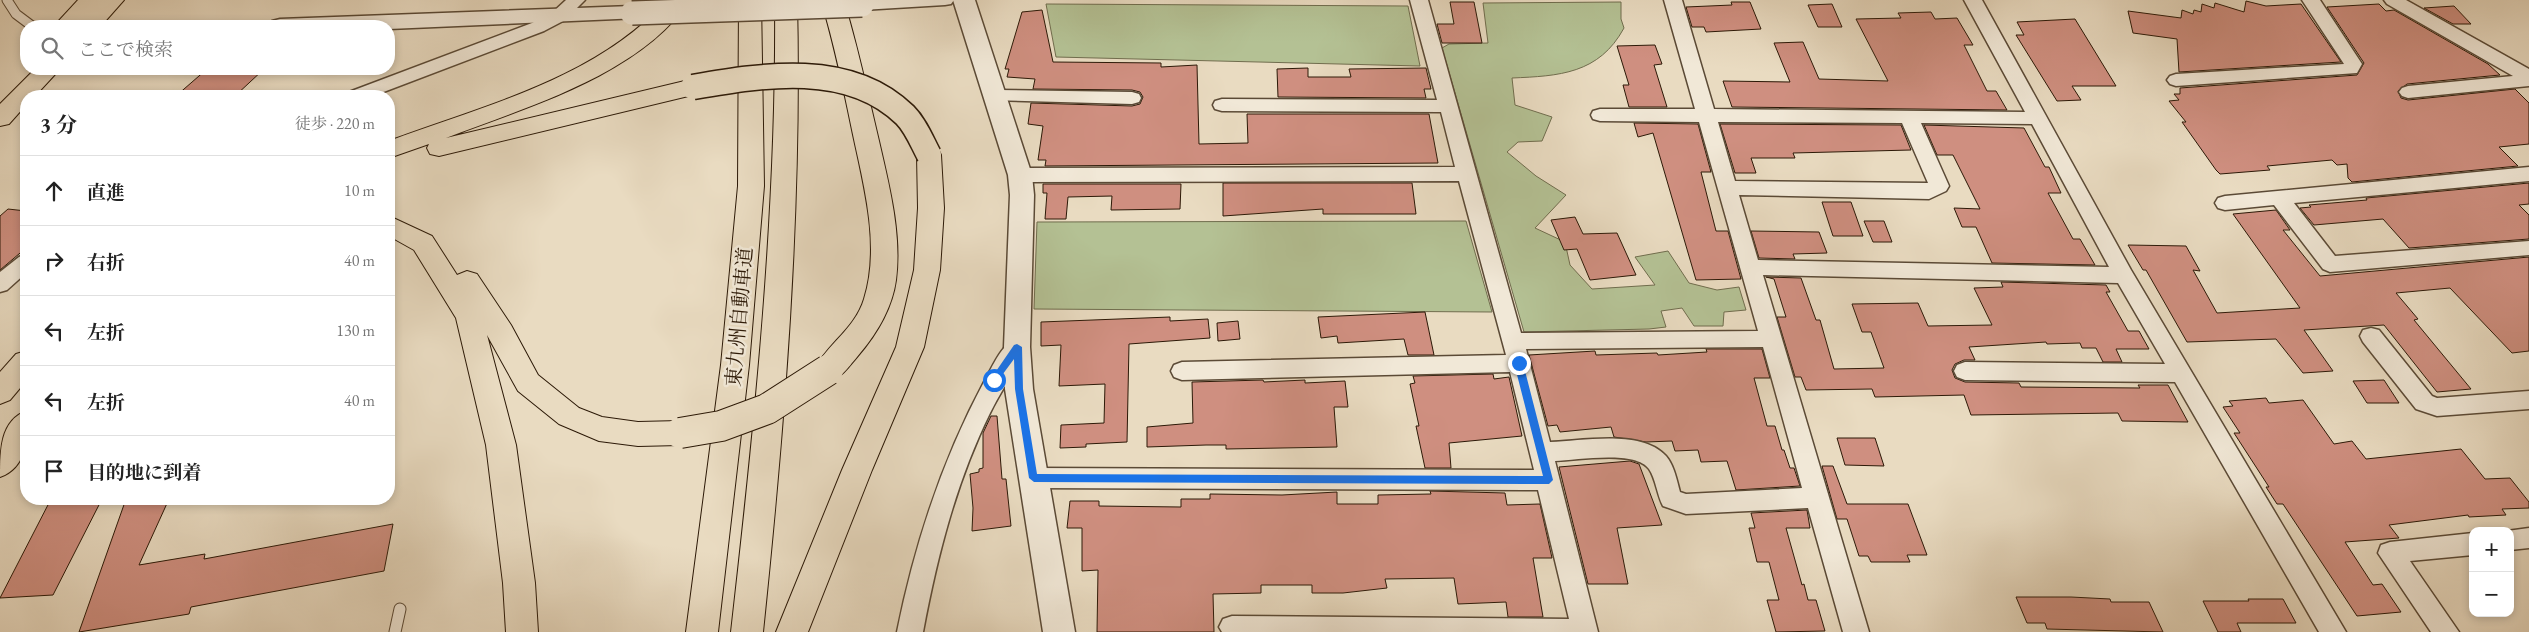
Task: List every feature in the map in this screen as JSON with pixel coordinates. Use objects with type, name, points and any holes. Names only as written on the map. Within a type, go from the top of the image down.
[{"type":"main road","points":[[71,20],[91,0]]},
{"type":"main road","points":[[94,20],[113,0]]},
{"type":"main road","points":[[395,148],[547,90],[596,69],[656,26],[679,0]]},
{"type":"main road","name":"東九州自動車道","points":[[702,632],[735,366],[751,186],[750,0]]},
{"type":"main road","name":"東九州自動車道","points":[[747,632],[776,329],[786,164],[786,0]]},
{"type":"main road","points":[[395,228],[423,243],[468,283],[501,332],[528,383],[569,416],[599,429],[638,434],[680,433],[721,426],[767,409],[828,370],[848,350],[864,328],[878,299],[884,261],[873,174],[844,38],[832,0]]},
{"type":"main road","points":[[0,93],[20,72]]},
{"type":"main road","points":[[27,90],[42,75]]},
{"type":"main road","points":[[395,160],[693,87],[754,76],[795,75],[861,86],[880,95],[907,117],[928,155],[931,208],[927,270],[910,348],[857,470],[792,632]]},
{"type":"main road","points":[[0,118],[20,98]]},
{"type":"main road","points":[[423,243],[469,317],[501,445],[519,583],[522,632]]},
{"type":"main road","points":[[0,392],[20,369]]},
{"type":"main road","points":[[0,464],[20,432]]},
{"type":"street","points":[[372,90],[497,43],[558,16],[576,0]]},
{"type":"street","points":[[395,22],[862,5],[944,0]]},
{"type":"street","points":[[964,0],[1020,175],[1022,195],[1017,347],[1019,389],[1059,632]]},
{"type":"street","points":[[1232,627],[1585,632],[1519,363],[1446,106],[1419,0]]},
{"type":"street","points":[[1673,0],[1856,632]]},
{"type":"street","points":[[1973,0],[2124,275],[2333,632]]},
{"type":"street","points":[[2176,80],[2351,69],[2353,64],[2311,0]]},
{"type":"street","points":[[2392,0],[2529,78]]},
{"type":"street","points":[[2408,92],[2529,78]]},
{"type":"street","points":[[996,96],[1132,98]]},
{"type":"street","points":[[1222,105],[1446,106]]},
{"type":"street","points":[[1600,114],[2038,118]]},
{"type":"street","points":[[1727,188],[1930,192],[1936,190],[1939,186],[1909,117]]},
{"type":"street","points":[[1020,175],[1466,174]]},
{"type":"street","points":[[2225,203],[2529,174]]},
{"type":"street","points":[[2278,197],[2330,264],[2529,248]]},
{"type":"street","points":[[0,284],[20,267]]},
{"type":"street","points":[[1750,267],[2124,275]]},
{"type":"street","points":[[2371,336],[2424,403],[2437,407],[2529,400]]},
{"type":"street","points":[[1512,341],[1771,339]]},
{"type":"street","points":[[910,632],[932,532],[949,483],[994,380],[1017,347]]},
{"type":"street","points":[[1182,371],[1519,363]]},
{"type":"street","points":[[1965,371],[2182,373]]},
{"type":"street","points":[[1542,452],[1627,448],[1646,452],[1658,464],[1671,499],[1686,504],[1817,497]]},
{"type":"street","points":[[1034,478],[1549,480]]},
{"type":"street","points":[[2514,540],[2529,538]]},
{"type":"street","points":[[2446,632],[2390,553],[2469,544]]},
{"type":"lane","points":[[7,0],[16,14],[24,20]]},
{"type":"lane","points":[[395,632],[400,609]]},
{"type":"green space","points":[[1621,2],[1621,19],[1624,28],[1603,55],[1590,64],[1576,70],[1546,76],[1512,78],[1515,105],[1552,117],[1542,141],[1518,142],[1507,152],[1536,176],[1566,195],[1535,228],[1565,242],[1570,265],[1592,289],[1655,285],[1635,257],[1668,251],[1689,283],[1717,290],[1739,287],[1746,310],[1724,312],[1723,326],[1694,326],[1682,308],[1661,311],[1666,327],[1524,332],[1442,48],[1449,44],[1488,43],[1483,3]]},
{"type":"green space","points":[[1046,4],[1408,6],[1420,66],[1056,57]]},
{"type":"green space","points":[[1466,221],[1492,312],[1034,309],[1037,222]]},
{"type":"building","points":[[2246,1],[2266,6],[2301,4],[2341,62],[2179,72],[2177,39],[2133,33],[2128,11],[2181,18],[2182,10],[2193,14],[2194,10],[2201,12],[2202,4],[2214,8],[2215,3],[2244,12]]},
{"type":"building","points":[[1450,2],[1474,2],[1482,43],[1442,43],[1437,24],[1454,24]]},
{"type":"building","points":[[1731,2],[1750,2],[1761,29],[1706,32],[1704,27],[1692,27],[1686,7],[1732,5]]},
{"type":"building","points":[[1832,4],[1842,27],[1818,27],[1808,5]]},
{"type":"building","points":[[2379,4],[2386,11],[2394,10],[2488,64],[2500,75],[2407,84],[2398,91],[2401,98],[2408,100],[2515,89],[2529,103],[2529,144],[2499,147],[2518,166],[2352,182],[2348,178],[2347,164],[2337,165],[2332,160],[2267,166],[2270,170],[2220,174],[2182,122],[2186,122],[2169,101],[2179,100],[2174,94],[2180,94],[2180,88],[2357,75],[2364,63],[2327,7]]},
{"type":"building","points":[[2454,6],[2471,24],[2453,24],[2424,8]]},
{"type":"building","points":[[1042,10],[1053,62],[1161,63],[1161,67],[1197,65],[1199,144],[1248,143],[1247,114],[1429,114],[1438,163],[1045,166],[1046,160],[1038,160],[1043,126],[1028,124],[1031,103],[1132,106],[1140,104],[1143,97],[1140,92],[1132,90],[1033,89],[1035,79],[1007,77],[1009,69],[1005,69],[1022,12]]},
{"type":"building","points":[[1931,12],[1935,19],[1957,18],[1973,45],[1964,45],[1987,91],[1996,91],[2007,110],[1732,107],[1723,81],[1790,82],[1774,43],[1803,42],[1819,79],[1888,81],[1856,19],[1901,18],[1898,13]]},
{"type":"building","points":[[2075,19],[2116,86],[2072,86],[2081,100],[2057,101],[2016,35],[2024,35],[2017,22]]},
{"type":"building","points":[[1655,45],[1662,64],[1654,65],[1667,107],[1629,107],[1623,85],[1629,85],[1617,46]]},
{"type":"building","points":[[1308,68],[1308,77],[1351,77],[1349,69],[1426,68],[1431,89],[1424,89],[1426,98],[1278,97],[1277,69]]},
{"type":"building","points":[[200,75],[258,75],[241,90],[183,90]]},
{"type":"building","points":[[1634,123],[1698,124],[1711,172],[1701,172],[1716,231],[1728,231],[1741,279],[1696,280],[1653,133],[1638,137]]},
{"type":"building","points":[[1720,124],[1901,125],[1911,150],[1793,153],[1795,158],[1751,158],[1756,173],[1735,173]]},
{"type":"building","points":[[1924,125],[2024,128],[2045,167],[2049,167],[2061,193],[2048,193],[2073,239],[2080,239],[2095,265],[1992,263],[1976,227],[1962,227],[1954,208],[1980,209],[1953,155],[1937,155]]},
{"type":"building","points":[[1223,183],[1412,183],[1416,214],[1323,214],[1323,209],[1223,216]]},
{"type":"building","points":[[2529,183],[2529,204],[2519,205],[2529,215],[2529,239],[2409,248],[2383,219],[2314,225],[2300,208],[2311,207],[2309,205],[2367,200],[2366,198]]},
{"type":"building","points":[[1043,184],[1181,184],[1180,209],[1111,210],[1112,196],[1068,197],[1066,219],[1045,219],[1047,193],[1043,193]]},
{"type":"building","points":[[1822,202],[1851,202],[1863,236],[1833,236]]},
{"type":"building","points":[[8,209],[20,210],[20,253],[0,270],[0,216]]},
{"type":"building","points":[[2276,210],[2290,230],[2283,230],[2320,276],[2529,257],[2529,351],[2512,353],[2450,288],[2396,293],[2418,319],[2414,320],[2471,389],[2437,392],[2384,325],[2304,330],[2333,371],[2303,373],[2276,339],[2187,342],[2146,270],[2143,270],[2128,245],[2186,246],[2200,271],[2193,270],[2217,313],[2300,308],[2233,214]]},
{"type":"building","points":[[1575,217],[1583,234],[1617,233],[1636,275],[1590,280],[1577,249],[1564,250],[1551,220]]},
{"type":"building","points":[[1864,221],[1884,221],[1892,242],[1873,242]]},
{"type":"building","points":[[1751,231],[1819,232],[1827,253],[1793,254],[1795,259],[1759,258]]},
{"type":"building","points":[[1766,277],[1801,278],[1816,320],[1820,320],[1834,369],[1884,368],[1871,332],[1862,332],[1852,304],[1918,303],[1928,326],[1992,325],[1974,288],[2003,287],[2001,282],[2106,285],[2110,292],[2106,292],[2128,331],[2139,331],[2149,349],[2116,349],[2122,362],[2103,362],[2096,348],[2082,348],[2080,343],[2047,344],[2046,342],[1969,347],[1975,360],[1964,360],[1955,364],[1952,370],[1955,378],[1965,382],[2019,383],[2021,387],[2140,388],[2138,385],[2168,385],[2188,422],[2122,421],[2118,413],[1971,415],[1964,395],[1875,397],[1872,389],[1806,390],[1801,377],[1795,377],[1777,317],[1786,317],[1774,279]]},
{"type":"building","points":[[1425,312],[1434,355],[1408,355],[1404,339],[1338,343],[1337,336],[1321,338],[1318,317]]},
{"type":"building","points":[[1170,317],[1170,321],[1208,319],[1210,338],[1129,344],[1127,442],[1086,444],[1086,447],[1060,448],[1061,425],[1104,423],[1105,384],[1059,386],[1061,345],[1041,346],[1041,322]]},
{"type":"building","points":[[1238,321],[1240,339],[1218,341],[1217,323]]},
{"type":"building","points":[[1706,349],[1762,349],[1770,378],[1754,378],[1767,426],[1775,426],[1782,450],[1784,450],[1790,468],[1794,468],[1800,486],[1736,490],[1727,461],[1701,462],[1698,450],[1675,451],[1672,441],[1646,442],[1614,437],[1611,427],[1560,432],[1557,425],[1548,426],[1529,355],[1595,351],[1596,355],[1657,353],[1658,355],[1707,352]]},
{"type":"building","points":[[1493,374],[1494,379],[1509,377],[1522,436],[1449,443],[1451,468],[1425,468],[1410,384],[1415,383],[1413,376]]},
{"type":"building","points":[[1263,380],[1264,382],[1305,380],[1305,383],[1345,381],[1348,407],[1334,407],[1337,447],[1226,449],[1226,445],[1206,445],[1147,447],[1147,427],[1193,423],[1192,382]]},
{"type":"building","points":[[2384,380],[2399,403],[2367,403],[2353,381]]},
{"type":"building","points":[[2266,398],[2269,403],[2303,400],[2334,444],[2352,441],[2366,459],[2461,449],[2485,479],[2510,478],[2529,502],[2529,508],[2502,509],[2506,515],[2469,517],[2468,515],[2389,525],[2399,538],[2345,542],[2373,585],[2382,584],[2401,612],[2357,616],[2283,504],[2277,504],[2266,487],[2269,487],[2234,433],[2240,433],[2223,407],[2233,406],[2229,401]]},
{"type":"building","points":[[991,416],[997,416],[1002,479],[1006,479],[1011,526],[972,531],[973,508],[970,474],[979,472],[979,469],[983,468],[983,433]]},
{"type":"building","points":[[1837,438],[1875,438],[1884,466],[1845,465]]},
{"type":"building","points":[[1630,461],[1639,464],[1662,525],[1617,528],[1628,584],[1588,584],[1559,467]]},
{"type":"building","points":[[1822,466],[1833,466],[1847,504],[1908,504],[1927,555],[1907,555],[1910,562],[1871,562],[1868,556],[1859,556],[1847,519],[1837,519]]},
{"type":"building","points":[[1430,491],[1505,493],[1507,505],[1540,504],[1552,558],[1533,558],[1543,617],[1508,617],[1506,602],[1458,604],[1454,578],[1385,579],[1387,588],[1343,593],[1312,593],[1312,585],[1261,585],[1261,593],[1213,594],[1214,632],[1097,632],[1098,570],[1082,571],[1082,528],[1067,528],[1070,501],[1099,501],[1099,506],[1181,507],[1181,499],[1210,499],[1210,494],[1282,495],[1337,492],[1337,504],[1378,504],[1378,495],[1431,494]]},
{"type":"building","points":[[48,505],[99,505],[53,595],[0,598]]},
{"type":"building","points":[[124,505],[166,505],[139,565],[205,554],[204,559],[393,524],[384,571],[191,607],[189,614],[79,632]]},
{"type":"building","points":[[1807,510],[1810,528],[1786,528],[1802,585],[1804,584],[1808,600],[1816,600],[1825,631],[1776,632],[1767,600],[1779,600],[1769,562],[1757,562],[1749,528],[1755,528],[1751,513]]},
{"type":"building","points":[[2016,597],[2071,597],[2110,599],[2111,602],[2149,602],[2163,632],[2047,629],[2045,623],[2027,623]]},
{"type":"building","points":[[2248,599],[2283,599],[2296,623],[2237,623],[2241,632],[2218,632],[2203,601],[2249,601]]},
{"type":"route","points":[[994,380],[1017,347],[1019,389],[1034,478],[1549,480],[1519,363]]}]
